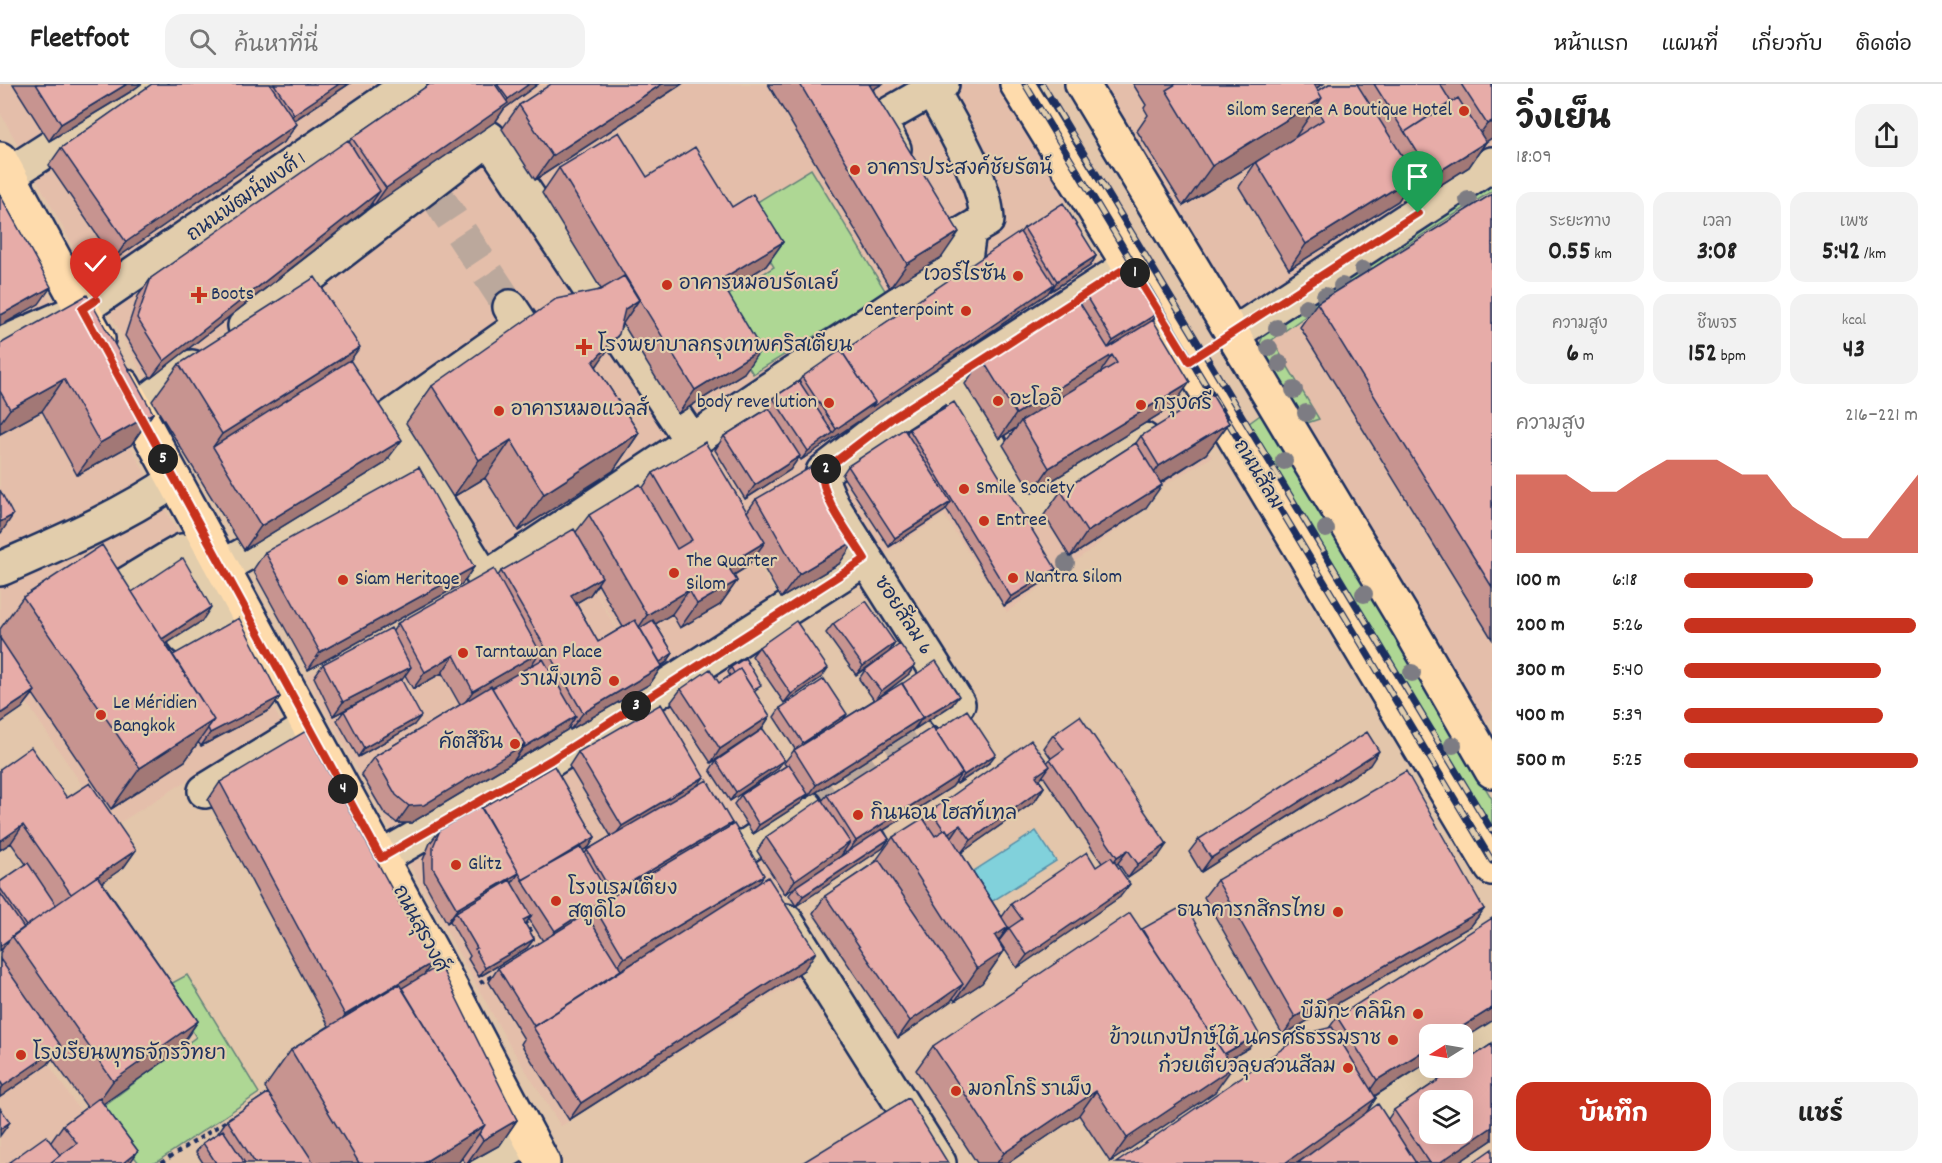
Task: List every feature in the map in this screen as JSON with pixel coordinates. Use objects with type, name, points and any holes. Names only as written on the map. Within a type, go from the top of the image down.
[{"type":"main road","name":"ถนนสีลม","points":[[1017,84],[1189,361],[1187,413],[1492,868]]},
{"type":"main road","points":[[1082,84],[1232,335],[1487,750]]},
{"type":"main road","name":"ถนนสุรวงศ์","points":[[4,167],[174,480],[222,589],[274,693],[309,727],[431,950],[536,1150]]},
{"type":"main road","points":[[1189,361],[1232,335]]},
{"type":"street","points":[[4,167],[150,84]]},
{"type":"street","name":"ถนนพัฒน์พงศ์ 1","points":[[0,345],[82,309],[410,84]]},
{"type":"street","points":[[910,179],[879,120],[937,87],[986,206],[987,220],[953,242],[941,239],[930,219]]},
{"type":"street","points":[[136,410],[432,188],[489,138],[691,440]]},
{"type":"street","points":[[1232,335],[1411,202],[1492,164]]},
{"type":"street","points":[[510,307],[522,325],[386,421],[485,579],[965,259],[969,231]]},
{"type":"street","name":"ซอยสีลม 6","points":[[952,709],[832,505],[821,479],[823,471],[891,419],[1130,265]]},
{"type":"street","points":[[951,380],[1027,510],[1187,413]]},
{"type":"street","points":[[92,605],[168,560],[201,610],[222,589],[387,476]]},
{"type":"street","points":[[0,569],[58,543],[158,492],[174,480]]},
{"type":"street","points":[[381,858],[551,760],[654,709],[865,559]]},
{"type":"street","points":[[185,638],[215,619],[222,589]]},
{"type":"street","points":[[205,791],[309,727]]},
{"type":"street","points":[[741,850],[806,807]]},
{"type":"street","points":[[722,819],[939,1163]]},
{"type":"street","points":[[401,967],[431,950]]},
{"type":"street","points":[[1473,1047],[1492,1034]]},
{"type":"street","points":[[1378,1115],[1430,1078]]},
{"type":"street","points":[[487,1163],[536,1150]]},
{"type":"path","points":[[522,915],[535,944],[534,950],[524,956]]},
{"type":"path","points":[[475,986],[504,968]]},
{"type":"path","points":[[162,1163],[240,1111]]},
{"type":"shaded area","points":[[0,84],[1005,84],[1076,194],[1063,204],[1212,457],[1148,494],[1145,509],[1007,612],[944,515],[875,560],[807,471],[734,518],[781,606],[652,683],[562,537],[660,702],[723,663],[844,858],[781,897],[810,971],[561,1126],[509,1044],[306,676],[481,587],[392,462],[281,290],[150,387],[0,112]]},
{"type":"shaded area","points":[[1093,84],[1492,84],[1492,718],[1475,730]]},
{"type":"shaded area","points":[[0,207],[281,722],[111,828],[0,663]]},
{"type":"shaded area","name":"โรงเรียนพุทธจักรวิทยา","points":[[0,992],[85,1118],[14,1163],[0,1163]]},
{"type":"green space","points":[[811,169],[886,292],[753,374],[711,306],[774,267],[741,212]]},
{"type":"green space","points":[[1492,175],[1492,191],[1403,247],[1272,340],[1319,419],[1304,424],[1258,347],[1266,330]]},
{"type":"green space","points":[[1263,413],[1492,799],[1492,850],[1241,429]]},
{"type":"green space","points":[[187,975],[259,1093],[155,1163],[139,1163],[98,1110],[196,1037],[165,987]]},
{"type":"water","points":[[1036,831],[1056,861],[980,909],[972,872]]},
{"type":"building","points":[[36,84],[127,84],[61,124]]},
{"type":"building","points":[[152,84],[270,84],[297,124],[126,242],[61,148]]},
{"type":"building","points":[[274,84],[339,84],[294,114]]},
{"type":"building","points":[[430,84],[495,84],[508,103],[386,188],[352,138]]},
{"type":"building","points":[[497,84],[529,84],[508,99]]},
{"type":"building","points":[[551,84],[662,84],[552,156],[519,105]]},
{"type":"building","points":[[800,84],[869,84],[959,232],[907,264]]},
{"type":"building","points":[[1176,84],[1314,84],[1322,98],[1212,166],[1166,90]]},
{"type":"building","points":[[1329,84],[1357,84],[1415,176],[1306,244],[1256,162],[1323,120],[1316,107],[1322,98],[1318,91]]},
{"type":"building","points":[[1374,84],[1440,84],[1451,102],[1405,133]]},
{"type":"building","points":[[1461,84],[1492,84],[1492,121],[1487,124]]},
{"type":"building","points":[[1458,98],[1486,142],[1432,176],[1405,132]]},
{"type":"building","name":"อาคารหมอบรัดเลย์","points":[[619,132],[647,177],[695,147],[732,207],[753,194],[783,242],[720,280],[761,349],[695,390],[559,168]]},
{"type":"building","points":[[348,140],[380,191],[164,361],[137,318],[151,278]]},
{"type":"building","points":[[1492,194],[1492,587],[1317,303]]},
{"type":"building","points":[[0,195],[51,287],[1,315],[0,313]]},
{"type":"building","points":[[1063,203],[1096,256],[1057,281],[1024,228]]},
{"type":"building","points":[[1020,232],[1054,284],[872,407],[875,402],[842,352]]},
{"type":"building","points":[[1129,265],[1158,313],[1113,341],[1084,293]]},
{"type":"building","name":"อาคารหมอแวลส์","points":[[624,276],[639,300],[625,309],[619,334],[593,362],[639,433],[544,494],[511,440],[479,460],[432,386],[556,299],[600,290]]},
{"type":"building","points":[[315,277],[360,347],[222,434],[179,364]]},
{"type":"building","points":[[87,295],[153,413],[100,443],[64,379],[10,409],[0,391],[0,344]]},
{"type":"building","points":[[1078,300],[1108,348],[1153,320],[1190,382],[1049,468],[1021,421],[1117,363],[1112,355],[1016,414],[982,359]]},
{"type":"building","name":"body reve lution","points":[[841,350],[875,402],[836,429],[802,377]]},
{"type":"building","points":[[350,360],[402,440],[261,526],[213,447]]},
{"type":"building","points":[[799,381],[833,433],[808,451],[773,398]]},
{"type":"building","points":[[1211,393],[1229,423],[1159,466],[1141,436]]},
{"type":"building","points":[[954,402],[1056,569],[1011,597],[909,429]]},
{"type":"building","points":[[769,408],[800,456],[755,485],[724,436]]},
{"type":"building","points":[[904,429],[951,502],[895,538],[848,466]]},
{"type":"building","points":[[705,442],[765,542],[727,565],[737,581],[697,604],[689,590],[647,615],[589,515],[640,484],[677,549],[692,540],[653,473]]},
{"type":"building","points":[[1136,443],[1162,485],[1087,532],[1061,491]]},
{"type":"building","points":[[813,466],[856,540],[799,574],[756,499]]},
{"type":"building","points":[[419,467],[474,567],[320,652],[265,552]]},
{"type":"building","points":[[0,490],[13,515],[0,522]]},
{"type":"building","points":[[574,529],[602,577],[571,595],[598,642],[635,620],[662,666],[583,713],[501,571]]},
{"type":"building","points":[[102,545],[214,720],[140,768],[23,597]]},
{"type":"building","points":[[183,558],[211,607],[162,639],[132,592]]},
{"type":"building","points":[[494,569],[540,652],[473,691],[454,655],[425,672],[398,623]]},
{"type":"building","points":[[866,601],[895,643],[863,666],[833,624]]},
{"type":"building","points":[[239,618],[280,697],[210,733],[208,728],[214,720],[173,655]]},
{"type":"building","points":[[653,620],[673,653],[660,662],[640,628]]},
{"type":"building","points":[[796,621],[828,668],[791,694],[759,647]]},
{"type":"building","points":[[391,628],[411,667],[343,702],[323,664]]},
{"type":"building","points":[[0,638],[35,691],[0,714]]},
{"type":"building","points":[[900,644],[915,665],[881,691],[865,670]]},
{"type":"building","points":[[745,658],[761,685],[753,690],[740,669],[734,673],[731,667]]},
{"type":"building","points":[[543,659],[576,716],[523,748],[525,744],[492,688]]},
{"type":"building","points":[[936,661],[959,696],[921,719],[923,717],[902,684]]},
{"type":"building","points":[[710,669],[719,683],[740,669],[770,716],[720,749],[681,689]]},
{"type":"building","points":[[401,679],[421,716],[364,748],[344,711]]},
{"type":"building","points":[[824,679],[847,714],[803,743],[780,708]]},
{"type":"building","points":[[902,683],[923,717],[816,785],[794,750]]},
{"type":"building","points":[[491,686],[525,744],[424,805],[409,806],[396,795],[374,757]]},
{"type":"building","points":[[661,704],[704,777],[622,826],[578,752]]},
{"type":"building","points":[[967,710],[996,754],[964,775],[935,731]]},
{"type":"building","points":[[1080,716],[1167,844],[1138,864],[1128,850],[1117,857],[1050,759],[1064,749],[1053,735]]},
{"type":"building","points":[[933,727],[962,773],[856,841],[827,795]]},
{"type":"building","points":[[763,729],[784,760],[736,792],[716,761]]},
{"type":"building","points":[[306,731],[432,963],[345,1015],[220,782]]},
{"type":"building","points":[[1367,732],[1379,751],[1211,858],[1199,839]]},
{"type":"building","points":[[1031,740],[1050,766],[1036,776],[1044,787],[971,840],[960,825],[948,833],[946,829],[944,830],[931,811]]},
{"type":"building","points":[[31,747],[67,798],[90,783],[136,850],[71,894],[23,825],[0,841],[0,769]]},
{"type":"building","points":[[789,764],[808,794],[759,825],[741,795]]},
{"type":"building","points":[[554,766],[595,837],[523,880],[482,808]]},
{"type":"building","name":"ธนาคารกสิกรไทย","points":[[1406,771],[1484,909],[1295,1017],[1217,880]]},
{"type":"building","points":[[707,780],[732,823],[612,893],[587,850]]},
{"type":"building","points":[[821,799],[850,842],[795,880],[766,837]]},
{"type":"building","points":[[480,806],[519,873],[457,909],[433,868],[433,847],[440,830]]},
{"type":"building","points":[[923,818],[935,836],[946,829],[1008,927],[995,936],[1004,951],[977,969],[893,837]]},
{"type":"building","points":[[734,824],[764,875],[624,958],[594,907]]},
{"type":"building","points":[[882,829],[889,839],[803,896],[796,886]]},
{"type":"building","name":"โรงแรมเตียง สตูดิโอ","points":[[581,847],[609,896],[555,931],[522,880]]},
{"type":"building","points":[[1087,852],[1096,867],[1111,857],[1130,884],[1027,955],[1009,928],[1022,919],[1011,904]]},
{"type":"building","points":[[879,860],[963,984],[910,1021],[825,896]]},
{"type":"building","points":[[28,863],[56,905],[26,926],[0,888],[0,882]]},
{"type":"building","points":[[97,876],[198,1021],[113,1081],[12,936]]},
{"type":"building","points":[[768,877],[816,952],[581,1103],[533,1027]]},
{"type":"building","points":[[510,880],[531,916],[523,920],[534,939],[485,968],[475,949],[477,948],[456,912]]},
{"type":"building","points":[[0,893],[24,928],[0,946]]},
{"type":"building","points":[[1185,905],[1259,1034],[1224,1054],[1142,929]]},
{"type":"building","points":[[1130,913],[1233,1067],[1127,1138],[1096,1091],[1004,1153],[933,1046]]},
{"type":"building","points":[[586,914],[621,970],[534,1026],[498,968]]},
{"type":"building","points":[[1492,918],[1492,1008],[1467,1024],[1419,1024],[1419,1054],[1377,1080],[1337,1017]]},
{"type":"building","points":[[0,959],[61,1046],[3,1086],[0,1081]]},
{"type":"building","points":[[440,965],[517,1120],[483,1140],[479,1134],[485,1125],[402,988]]},
{"type":"building","points":[[399,984],[485,1125],[423,1163],[359,1163],[291,1050]]},
{"type":"building","points":[[1332,1027],[1376,1098],[1285,1163],[1116,1163],[1304,1034]]},
{"type":"building","points":[[1492,1044],[1492,1127],[1473,1140],[1473,1090],[1424,1090],[1442,1078],[1473,1078],[1473,1057]]},
{"type":"building","points":[[268,1093],[314,1163],[255,1163],[227,1120]]},
{"type":"building","points":[[1419,1093],[1419,1144],[1467,1144],[1439,1163],[1430,1163],[1394,1110]]},
{"type":"building","points":[[99,1098],[138,1151],[123,1163],[50,1163],[77,1143],[63,1125]]},
{"type":"building","points":[[908,1098],[948,1163],[802,1163]]},
{"type":"building","points":[[1378,1104],[1416,1163],[1298,1163]]},
{"type":"building","points":[[0,1108],[10,1122],[0,1129]]},
{"type":"building","points":[[223,1130],[245,1163],[216,1163],[203,1143]]},
{"type":"building","points":[[46,1136],[60,1155],[50,1163],[8,1163]]},
{"type":"building","points":[[1492,1149],[1492,1163],[1472,1163]]},
{"type":"tunnel","points":[[434,192],[510,307]]},
{"type":"tunnel","points":[[806,807],[945,713]]},
{"type":"railway","points":[[1025,84],[1492,861]]},
{"type":"railway","points":[[1042,84],[1492,831]]},
{"type":"place","name":"Silom Serene A Boutique Hotel","points":[[1464,111]]},
{"type":"place","name":"อาคารประสงค์ชัยรัตน์","points":[[855,170]]},
{"type":"place","name":"เวอร์ไรซัน","points":[[1018,276]]},
{"type":"place","name":"อาคารหมอบรัดเลย์","points":[[667,285]]},
{"type":"place","name":"Boots","points":[[199,295]]},
{"type":"place","name":"Centerpoint","points":[[966,311]]},
{"type":"place","name":"โรงพยาบาลกรุงเทพคริสเตียน","points":[[584,347]]},
{"type":"place","name":"อะโออิ","points":[[998,401]]},
{"type":"place","name":"body reve lution","points":[[829,403]]},
{"type":"place","name":"กรุงศรี","points":[[1141,405]]},
{"type":"place","name":"อาคารหมอแวลส์","points":[[499,411]]},
{"type":"place","name":"Smile Society","points":[[964,489]]},
{"type":"place","name":"Entree","points":[[984,521]]},
{"type":"place","name":"The Quarter Silom","points":[[674,573]]},
{"type":"place","name":"Nantra Silom","points":[[1013,578]]},
{"type":"place","name":"Siam Heritage","points":[[343,580]]},
{"type":"place","name":"Tarntawan Place","points":[[463,653]]},
{"type":"place","name":"ราเม็งเทอิ","points":[[614,681]]},
{"type":"place","name":"Le Méridien Bangkok","points":[[101,715]]},
{"type":"place","name":"คัตสึชิน","points":[[515,744]]},
{"type":"place","name":"กินนอน โฮสท์เทล","points":[[858,815]]},
{"type":"place","name":"Glitz","points":[[456,865]]},
{"type":"place","name":"โรงแรมเตียง สตูดิโอ","points":[[556,901]]},
{"type":"place","name":"ธนาคารกสิกรไทย","points":[[1338,912]]},
{"type":"place","name":"บีมิกะ คลินิก","points":[[1418,1014]]},
{"type":"place","name":"ข้าวแกงปักษ์ใต้ นครศรีธรรมราช","points":[[1393,1040]]},
{"type":"place","name":"โรงเรียนพุทธจักรวิทยา","points":[[21,1055]]},
{"type":"place","name":"ก๋วยเตี๋ยวลุยสวนสีลม","points":[[1348,1068]]},
{"type":"place","name":"มอกโกริ ราเม็ง","points":[[956,1091]]},
{"type":"route","points":[[96,300],[82,309],[381,858],[551,760],[865,559],[823,487],[821,479],[823,471],[891,419],[1130,265],[1189,361],[1418,213]]}]
